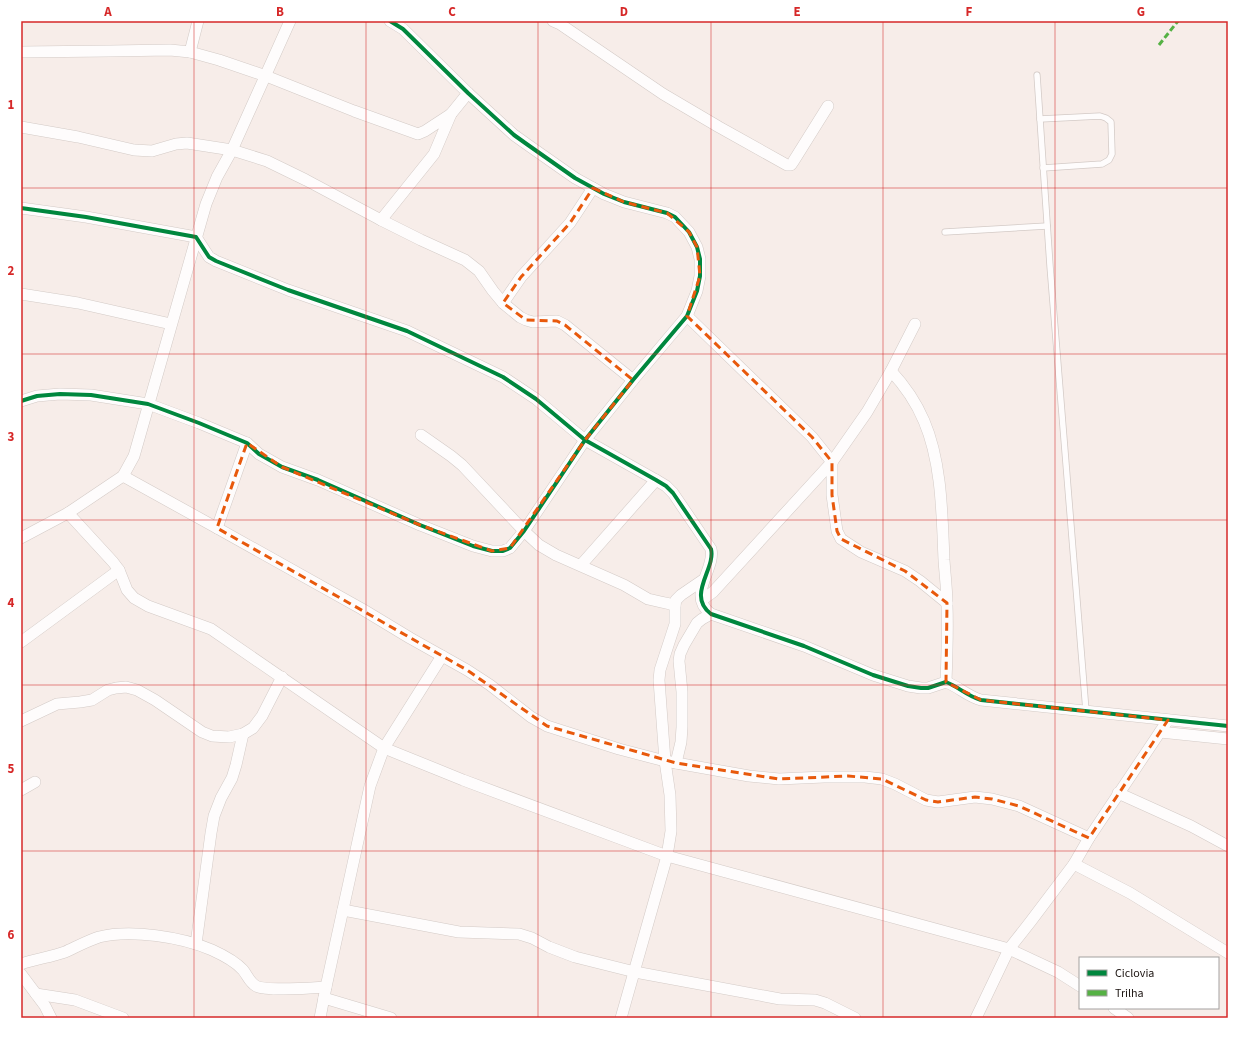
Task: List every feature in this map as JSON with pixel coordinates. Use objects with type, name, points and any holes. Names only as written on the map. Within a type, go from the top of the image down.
[{"type":"street","points":[[190,52],[198,21]]},
{"type":"street","points":[[21,538],[68,513],[123,476],[134,456],[206,204],[214,183],[232,150],[290,21]]},
{"type":"street","points":[[21,400],[36,396],[60,394],[91,395],[148,404],[199,422],[247,443],[259,454],[282,467],[318,480],[420,525],[473,546],[492,551],[503,551],[510,548],[524,531],[585,440],[687,316],[697,291],[700,276],[700,259],[697,247],[689,232],[675,217],[667,213],[624,202],[604,194],[575,178],[514,135],[468,93],[404,29],[390,21]]},
{"type":"street","points":[[554,21],[613,59],[663,94],[719,127],[787,164],[793,162],[828,106]]},
{"type":"street","points":[[21,52],[170,50],[190,52],[266,76],[418,134],[451,114]]},
{"type":"street","points":[[381,220],[434,154],[451,114],[468,93]]},
{"type":"street","points":[[21,127],[78,137],[134,150],[152,151],[176,144],[187,144],[232,150],[267,161],[381,220],[465,260],[479,271],[503,303],[520,317],[533,322],[557,321],[565,325],[633,380]]},
{"type":"street","points":[[503,303],[521,277],[570,223],[593,188]]},
{"type":"street","points":[[21,208],[86,217],[196,237],[209,257],[216,261],[288,290],[407,331],[503,377],[536,399],[585,440],[656,480],[673,493],[711,549],[711,560],[702,586],[702,600],[706,610],[711,614],[793,642],[873,675],[908,686],[928,688],[946,682]]},
{"type":"street","points":[[21,294],[78,303],[171,324]]},
{"type":"street","points":[[687,316],[812,437],[832,462],[833,504],[837,531],[841,539],[861,552],[905,571],[947,603]]},
{"type":"street","points":[[702,600],[713,592],[832,462],[861,422],[891,371],[915,324]]},
{"type":"street","points":[[891,371],[915,402],[932,442],[936,462],[942,506],[947,603],[946,682]]},
{"type":"street","points":[[421,435],[462,465],[539,545],[556,555],[624,585],[648,599],[675,605]]},
{"type":"street","points":[[217,528],[247,443]]},
{"type":"street","points":[[123,476],[362,609],[442,656],[490,685],[531,717],[547,726],[620,749],[665,761],[749,776],[779,779],[848,776],[876,778],[895,784],[926,800],[938,802],[975,797],[992,799],[1019,806],[1089,838]]},
{"type":"street","points":[[581,566],[656,480]]},
{"type":"street","points":[[68,513],[113,562],[119,570],[127,590],[134,598],[148,606],[211,629],[384,748],[498,793],[667,856],[1009,949],[1058,972],[1079,985]]},
{"type":"street","points":[[21,642],[119,570]]},
{"type":"street","points":[[621,1018],[667,856],[671,831],[670,795],[665,761],[659,680],[660,670],[675,624],[676,600],[703,580]]},
{"type":"street","points":[[676,763],[681,742],[682,727],[680,654],[697,623],[711,614]]},
{"type":"street","points":[[320,1018],[370,786],[384,748],[442,656]]},
{"type":"street","points":[[21,721],[57,704],[92,700],[108,690],[126,687],[137,690],[155,700],[202,732],[212,736],[229,737],[243,734],[253,728],[262,716],[282,677]]},
{"type":"street","points":[[946,682],[970,697],[981,700],[1228,726]]},
{"type":"street","points":[[976,1018],[1009,949],[1032,921],[1074,864],[1118,793],[1168,720]]},
{"type":"street","points":[[1160,732],[1228,739]]},
{"type":"street","points":[[196,944],[214,816],[221,798],[232,778],[243,734]]},
{"type":"street","points":[[21,790],[35,782]]},
{"type":"street","points":[[1118,793],[1191,826],[1228,846]]},
{"type":"street","points":[[1074,864],[1130,893],[1228,953]]},
{"type":"street","points":[[343,910],[458,932],[519,934],[575,956],[635,972],[780,999],[815,1000],[825,1003],[855,1018]]},
{"type":"street","points":[[21,964],[65,952],[99,937],[136,934],[166,937],[196,944],[232,960],[256,986],[270,989],[325,992],[391,1018]]},
{"type":"street","points":[[21,974],[45,1006],[51,1018]]},
{"type":"street","points":[[36,994],[75,1000],[124,1018]]},
{"type":"street","points":[[1115,1009],[1128,1018]]},
{"type":"lane","points":[[1037,75],[1047,226],[1086,711]]},
{"type":"lane","points":[[1040,119],[1100,116],[1111,122],[1112,154],[1109,160],[1102,164],[1043,168]]},
{"type":"lane","points":[[945,232],[1047,226]]},
{"type":"highlighted area","points":[[593,188],[624,202],[667,213],[689,232],[697,247],[700,276],[687,316],[812,437],[832,462],[832,495],[837,531],[841,539],[905,571],[947,603],[946,682],[981,700],[1168,720],[1089,838],[1019,806],[992,799],[975,797],[938,802],[926,800],[882,779],[848,776],[779,779],[676,763],[547,726],[467,670],[217,528],[247,443],[282,467],[420,525],[492,551],[510,548],[585,440],[633,380],[565,325],[557,321],[526,320],[503,303],[521,277],[570,223]]},
{"type":"marked path","points":[[1159,45],[1178,21]]},
{"type":"cycle path","points":[[21,401],[37,396],[60,394],[91,395],[148,404],[247,443],[259,454],[282,467],[318,480],[420,525],[473,546],[492,551],[503,551],[510,548],[524,531],[585,440],[687,316],[697,291],[700,276],[700,259],[697,247],[689,232],[675,217],[667,213],[624,202],[604,194],[575,178],[514,135],[468,93],[403,29],[390,21]]},
{"type":"cycle path","points":[[21,208],[86,217],[196,237],[209,257],[216,261],[288,290],[407,331],[503,377],[536,399],[585,440],[666,486],[673,493],[711,549],[710,565],[701,590],[701,599],[704,607],[711,614],[804,646],[873,675],[908,686],[928,688],[946,682],[981,700],[1228,726]]}]
